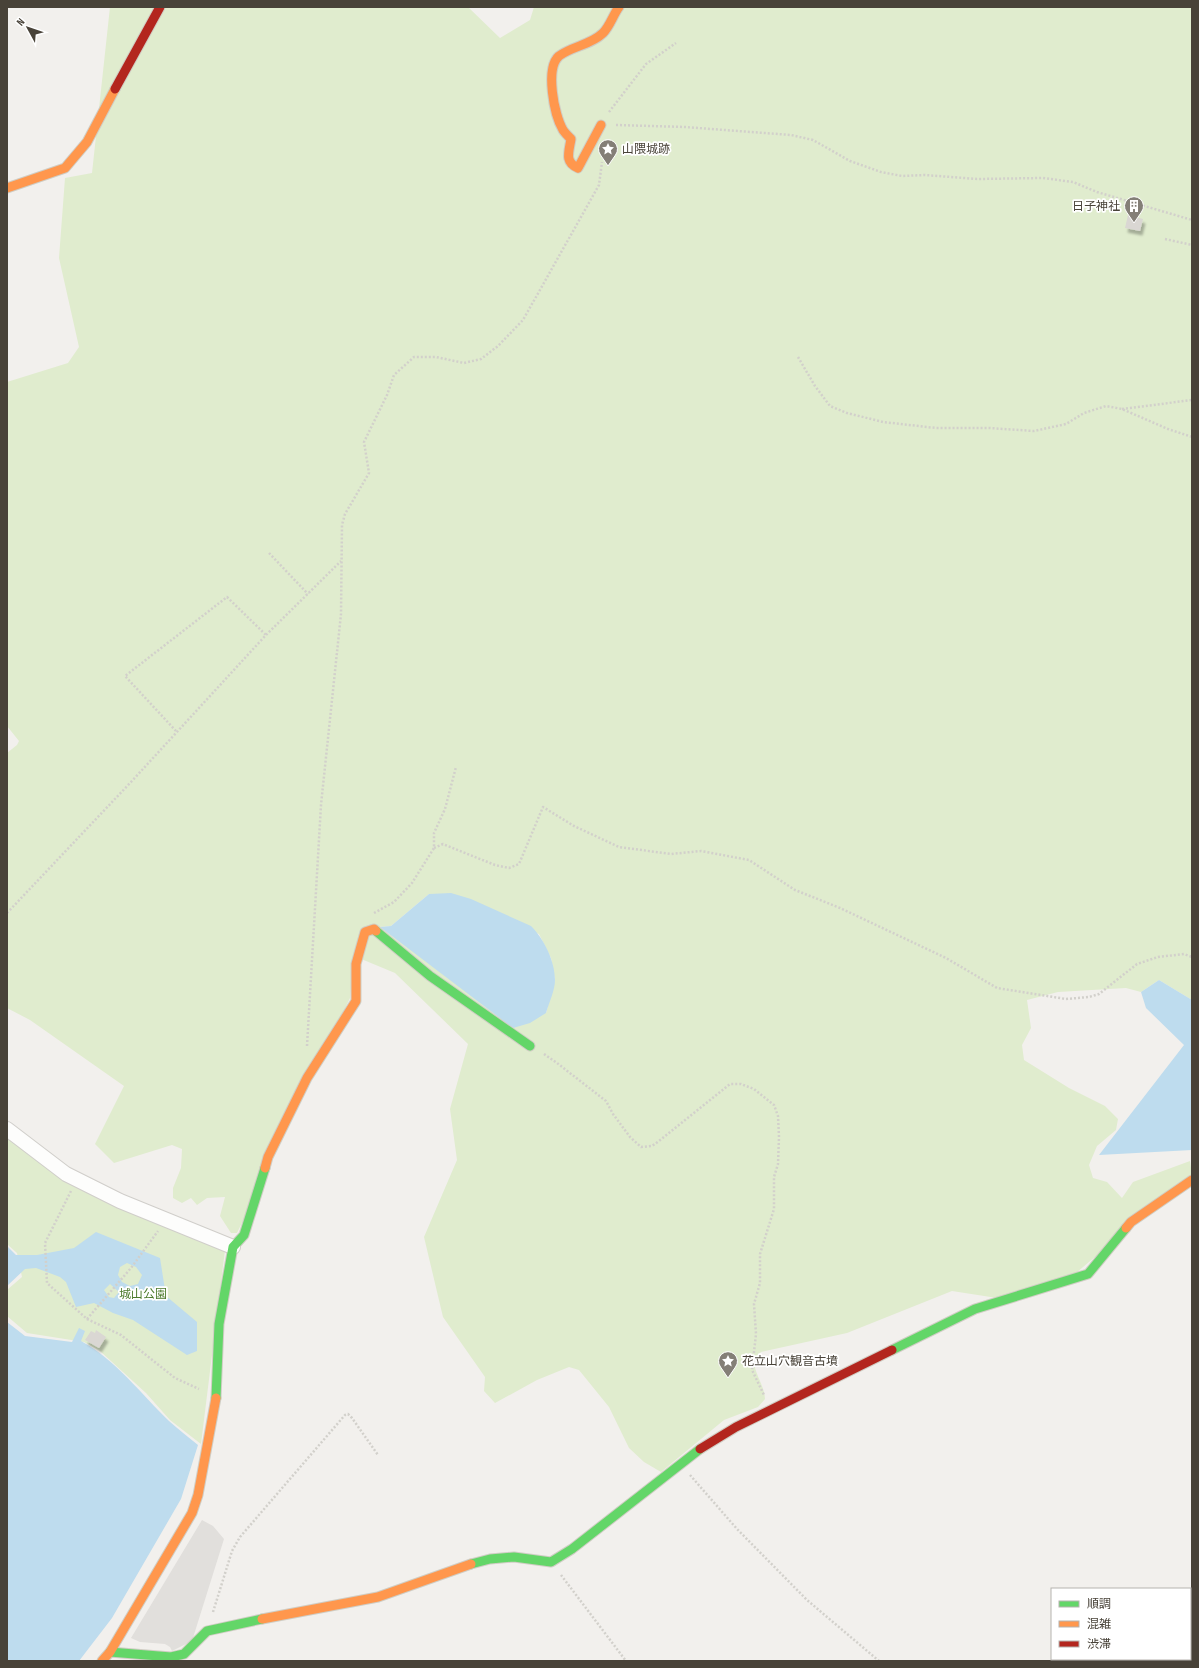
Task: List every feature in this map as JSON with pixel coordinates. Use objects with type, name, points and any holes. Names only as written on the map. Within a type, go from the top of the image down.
[{"type":"street","points":[[7,188],[65,168],[87,142],[160,7]]},
{"type":"street","points":[[601,125],[584,160],[578,168],[571,165],[568,160],[571,139],[563,130],[558,115],[551,80],[552,63],[559,55],[584,46],[602,34],[619,7]]},
{"type":"street","points":[[102,1661],[110,1652],[192,1513],[198,1494],[216,1396],[219,1324],[233,1248],[244,1235],[268,1157],[284,1121],[307,1078],[356,1001],[356,964],[365,932],[374,929],[393,947],[450,992],[530,1046]]},
{"type":"street","points":[[7,1129],[66,1174],[120,1200],[233,1248]]},
{"type":"street","points":[[110,1652],[171,1658],[184,1654],[207,1631],[219,1627],[378,1597],[458,1568],[490,1559],[514,1557],[551,1562],[572,1549],[703,1446],[736,1427],[975,1309],[1029,1291],[1079,1278],[1088,1274],[1131,1222],[1192,1180]]},
{"type":"path","points":[[601,125],[617,100],[646,64],[676,43]]},
{"type":"path","points":[[601,125],[641,124],[791,135],[813,140],[850,161],[881,172],[902,176],[925,175],[977,179],[1043,178],[1073,182],[1097,192],[1192,220]]},
{"type":"path","points":[[307,1051],[321,805],[341,614],[342,525],[345,514],[369,473],[364,442],[387,395],[394,375],[414,357],[436,357],[464,364],[481,359],[503,341],[523,320],[599,185],[602,159]]},
{"type":"path","points":[[1165,239],[1192,245]]},
{"type":"path","points":[[798,357],[815,386],[830,406],[847,413],[883,422],[936,428],[989,428],[1034,431],[1066,424],[1084,413],[1106,406],[1122,409],[1168,429],[1192,437]]},
{"type":"path","points":[[1122,409],[1192,400]]},
{"type":"path","points":[[269,553],[308,594]]},
{"type":"path","points":[[7,913],[131,782],[266,634],[342,560]]},
{"type":"path","points":[[176,731],[125,676],[227,597],[266,634]]},
{"type":"path","points":[[434,848],[434,833],[445,809],[456,767]]},
{"type":"path","points":[[365,932],[362,926],[375,912],[394,902],[412,883],[434,848],[442,844],[495,865],[509,868],[519,864],[543,807],[574,826],[619,847],[671,854],[701,851],[749,860],[795,890],[840,908],[946,958],[997,988],[1066,999],[1099,994],[1137,964],[1158,957],[1184,954],[1192,957]]},
{"type":"path","points":[[530,1046],[557,1063],[606,1101],[613,1114],[630,1137],[641,1147],[652,1146],[730,1084],[741,1084],[754,1089],[774,1104],[778,1116],[778,1164],[774,1177],[774,1209],[760,1254],[760,1283],[754,1298],[756,1334],[752,1370],[772,1410]]},
{"type":"path","points":[[77,1179],[45,1243],[47,1283],[87,1319],[121,1335],[176,1378],[216,1396]]},
{"type":"path","points":[[87,1319],[131,1268],[166,1220]]},
{"type":"path","points":[[207,1631],[232,1551],[240,1536],[344,1415],[348,1414],[352,1418],[378,1455]]},
{"type":"path","points":[[680,1464],[737,1529],[807,1600],[879,1661]]},
{"type":"path","points":[[551,1562],[626,1661]]},
{"type":"green space","points":[[110,7],[468,7],[500,38],[530,20],[534,7],[1192,7],[1192,1000],[1159,980],[1141,992],[1126,988],[1058,992],[1027,1000],[1031,1028],[1022,1045],[1024,1060],[1069,1088],[1105,1106],[1118,1119],[1116,1130],[1097,1146],[1089,1165],[1093,1178],[1107,1182],[1122,1198],[1133,1182],[1190,1161],[1192,1175],[1076,1273],[997,1298],[952,1291],[847,1333],[761,1352],[754,1359],[754,1365],[763,1388],[765,1399],[758,1407],[724,1420],[661,1472],[644,1462],[629,1448],[609,1407],[579,1370],[569,1367],[537,1380],[495,1403],[484,1391],[485,1377],[443,1317],[424,1237],[457,1160],[450,1109],[468,1044],[395,973],[354,956],[350,998],[237,1233],[231,1233],[220,1216],[225,1197],[207,1198],[197,1205],[191,1198],[182,1203],[173,1198],[173,1188],[181,1168],[182,1149],[172,1145],[114,1163],[95,1144],[124,1086],[30,1020],[7,1008],[7,753],[17,745],[19,741],[7,726],[7,382],[68,363],[79,347],[59,258],[65,178],[92,173]],"holes":[[[429,894],[539,934],[551,958],[555,980],[546,1013],[380,927],[391,926]]]},
{"type":"green space","name":"城山公園","points":[[7,1134],[46,1165],[225,1250],[201,1444],[170,1420],[146,1393],[100,1351],[84,1342],[27,1333],[7,1316],[7,1290],[22,1277],[17,1253],[7,1244]]},
{"type":"shaded area","points":[[202,1520],[213,1526],[224,1539],[192,1641],[172,1651],[170,1647],[165,1644],[140,1642],[131,1638]]},
{"type":"water","points":[[451,893],[471,899],[531,926],[536,931],[548,951],[555,973],[554,988],[546,1013],[530,1023],[513,1028],[380,927],[391,926],[429,894]]},
{"type":"water","points":[[1159,980],[1192,1000],[1192,1150],[1099,1155],[1184,1045],[1146,1008],[1141,992]]},
{"type":"water","points":[[96,1232],[160,1258],[166,1296],[197,1322],[197,1351],[187,1355],[133,1320],[113,1313],[94,1303],[76,1307],[66,1282],[60,1277],[36,1268],[25,1269],[7,1286],[7,1246],[16,1255],[37,1255],[74,1248]],"holes":[[[127,1263],[136,1267],[142,1275],[138,1284],[130,1286],[122,1282],[118,1275],[120,1267]],[[110,1284],[119,1292],[114,1298],[109,1297],[104,1290]]]},
{"type":"water","points":[[7,1322],[25,1336],[72,1342],[79,1328],[85,1331],[81,1341],[106,1358],[128,1378],[169,1421],[198,1445],[181,1499],[112,1618],[79,1661],[7,1661]]},
{"type":"building","name":"日子神社","points":[[1128,215],[1143,219],[1140,231],[1125,228]]},
{"type":"building","points":[[96,1330],[106,1337],[99,1348],[85,1340],[91,1331],[95,1333]]},
{"type":"traffic: fast","points":[[376,931],[430,976],[530,1046]]},
{"type":"traffic: fast","points":[[216,1398],[219,1324],[233,1247],[244,1235],[265,1168]]},
{"type":"traffic: fast","points":[[892,1350],[975,1309],[1088,1274],[1126,1228]]},
{"type":"traffic: fast","points":[[471,1564],[490,1559],[514,1557],[551,1562],[572,1549],[700,1449]]},
{"type":"traffic: fast","points":[[110,1652],[171,1657],[184,1654],[207,1631],[262,1619]]},
{"type":"traffic: slow","points":[[601,125],[578,168],[574,166],[569,160],[568,156],[571,139],[564,131],[560,123],[554,103],[552,92],[552,71],[559,56],[593,40],[603,33],[619,7]]},
{"type":"traffic: slow","points":[[7,188],[65,168],[87,142],[115,89]]},
{"type":"traffic: slow","points":[[265,1168],[268,1157],[307,1078],[356,1001],[356,964],[365,932],[374,929],[376,931]]},
{"type":"traffic: slow","points":[[1126,1228],[1131,1222],[1192,1180]]},
{"type":"traffic: slow","points":[[102,1661],[110,1652],[192,1513],[198,1495],[216,1398]]},
{"type":"traffic: slow","points":[[262,1619],[378,1597],[471,1564]]},
{"type":"traffic: jam","points":[[115,89],[160,7]]},
{"type":"traffic: jam","points":[[700,1449],[736,1427],[892,1350]]},
{"type":"place","name":"山隈城跡","points":[[608,166]]},
{"type":"place","name":"日子神社","points":[[1134,223]]},
{"type":"place","name":"花立山穴観音古墳","points":[[728,1378]]}]
